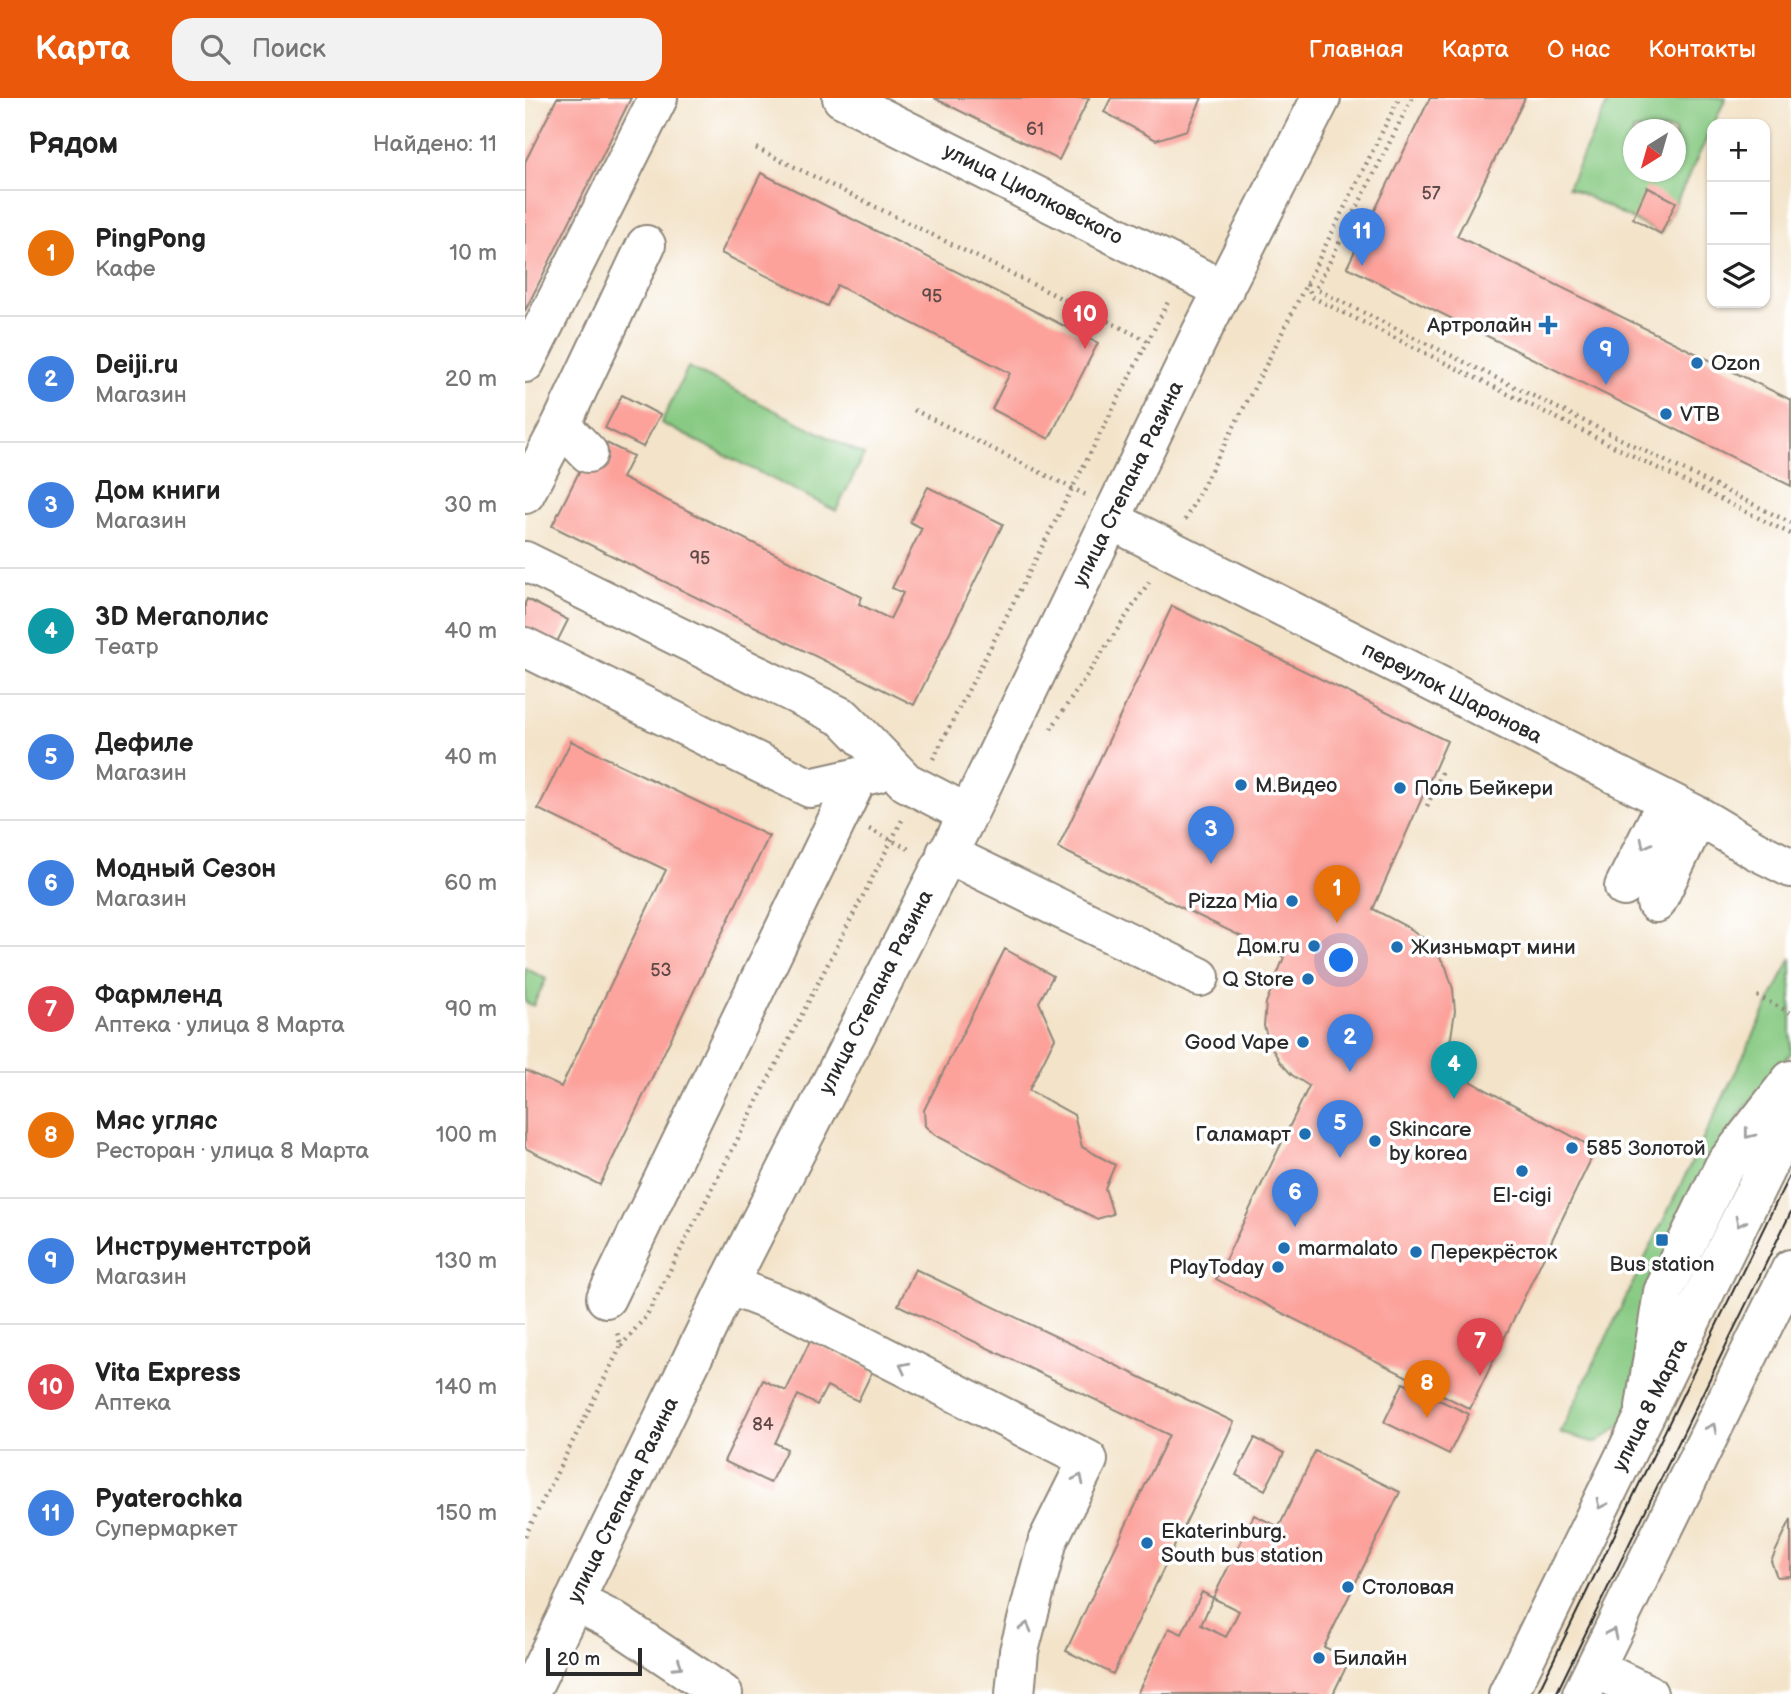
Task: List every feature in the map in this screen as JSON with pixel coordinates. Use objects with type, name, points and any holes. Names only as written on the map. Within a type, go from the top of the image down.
[{"type":"street","points":[[529,346],[658,98]]},
{"type":"street","name":"улица Циолковского","points":[[842,98],[1224,290]]},
{"type":"street","name":"улица Степана Разина","points":[[529,1694],[728,1285],[968,814],[1101,509],[1224,290],[1321,98]]},
{"type":"street","points":[[525,494],[543,444],[646,245]]},
{"type":"street","points":[[543,444],[588,453]]},
{"type":"street","name":"переулок Шаронова","points":[[1101,509],[1683,809],[1791,868]]},
{"type":"street","points":[[525,561],[844,718],[876,773]]},
{"type":"street","points":[[525,648],[810,788],[876,773],[906,782],[968,814]]},
{"type":"street","points":[[606,1298],[876,773]]},
{"type":"street","points":[[1640,895],[1683,809]]},
{"type":"street","points":[[946,853],[1200,977]]},
{"type":"street","points":[[1642,1421],[1663,1292],[1724,1166],[1791,1080]]},
{"type":"street","name":"улица 8 Марта","points":[[1508,1694],[1791,1116]]},
{"type":"street","points":[[1648,1694],[1588,1681],[1653,1572],[1791,1269]]},
{"type":"street","points":[[728,1285],[793,1310],[1088,1461],[1048,1540],[1019,1651],[1015,1694]]},
{"type":"street","points":[[574,1601],[612,1620],[723,1694]]},
{"type":"path","points":[[1399,98],[1307,284],[1312,297],[1791,534]]},
{"type":"path","points":[[1412,98],[1316,289],[1791,523]]},
{"type":"path","points":[[756,148],[1148,341]]},
{"type":"path","points":[[914,410],[1101,509]]},
{"type":"path","points":[[1427,806],[1443,770]]},
{"type":"path","points":[[1757,996],[1791,1013]]},
{"type":"path","points":[[525,1536],[621,1346],[606,1298]]},
{"type":"green space","points":[[1610,98],[1726,98],[1716,119],[1707,119],[1707,138],[1686,182],[1686,119],[1623,119],[1623,182],[1686,182],[1661,234],[1568,187]]},
{"type":"green space","points":[[688,367],[864,455],[836,511],[661,423]]},
{"type":"green space","points":[[1791,958],[1791,1053],[1739,1115],[1645,1300],[1629,1420],[1596,1443],[1560,1433]]},
{"type":"green space","points":[[525,968],[546,979],[533,1006],[525,1002]]},
{"type":"building","points":[[557,98],[631,98],[525,311],[525,162]]},
{"type":"building","points":[[934,98],[1089,98],[1059,160]]},
{"type":"building","points":[[1111,98],[1202,98],[1187,130],[1156,140],[1104,112]]},
{"type":"building","points":[[1430,98],[1525,98],[1457,236],[1791,400],[1791,486],[1347,267]]},
{"type":"building","points":[[761,173],[1098,343],[1049,439],[992,409],[1010,373],[837,285],[827,306],[721,253]]},
{"type":"building","points":[[1647,187],[1676,202],[1661,234],[1633,218]]},
{"type":"building","points":[[622,395],[660,415],[643,447],[605,428]]},
{"type":"building","points":[[596,438],[633,456],[622,478],[862,597],[859,604],[890,619],[903,593],[892,588],[922,528],[910,522],[928,487],[1003,524],[914,705],[552,526]]},
{"type":"building","points":[[527,599],[568,620],[554,648],[525,633]]},
{"type":"building","points":[[1172,606],[1447,741],[1373,909],[1411,929],[1431,944],[1446,967],[1453,989],[1455,1011],[1451,1037],[1440,1065],[1596,1149],[1470,1409],[1216,1279],[1309,1086],[1292,1075],[1280,1062],[1269,1043],[1264,1026],[1266,1003],[1284,957],[1058,848]]},
{"type":"building","points":[[571,741],[769,836],[600,1185],[525,1148],[525,1070],[561,1087],[666,870],[538,809]]},
{"type":"building","points":[[1005,949],[1053,976],[1039,1002],[1055,1038],[1029,1090],[1074,1115],[1082,1147],[1115,1165],[1105,1188],[1113,1214],[1097,1219],[935,1135],[925,1126],[924,1110]]},
{"type":"building","name":"Ekaterinburg. South bus station","points":[[915,1269],[1234,1422],[1113,1674],[1066,1651],[1169,1435],[898,1305]]},
{"type":"building","points":[[810,1341],[873,1370],[858,1401],[827,1386],[817,1405],[798,1395],[775,1443],[787,1449],[770,1483],[724,1461],[763,1380],[786,1391]]},
{"type":"building","points":[[1403,1383],[1469,1414],[1449,1454],[1384,1422]]},
{"type":"building","points":[[1255,1438],[1284,1453],[1265,1490],[1236,1475]]},
{"type":"building","name":"Ekaterinburg. South bus station","points":[[1315,1451],[1400,1492],[1324,1647],[1350,1659],[1333,1694],[1137,1694],[1169,1628],[1182,1634],[1202,1592],[1213,1598],[1254,1515],[1279,1527]],"holes":[[[1213,1598],[1239,1611],[1226,1637],[1201,1625]]]},
{"type":"building","points":[[1791,1519],[1791,1576],[1777,1577],[1771,1561]]},
{"type":"tram line","points":[[1537,1694],[1791,1172]]},
{"type":"tram line","points":[[1556,1694],[1791,1212]]},
{"type":"place","name":"Pyaterochka","points":[[1362,266]]},
{"type":"place","name":"Артролайн","points":[[1548,325]]},
{"type":"place","name":"Vita Express","points":[[1085,349]]},
{"type":"place","name":"Ozon","points":[[1697,363]]},
{"type":"place","name":"Инструментстрой","points":[[1606,385]]},
{"type":"place","name":"VTB","points":[[1666,414]]},
{"type":"place","name":"М.Видео","points":[[1241,785]]},
{"type":"place","name":"Поль Бейкери","points":[[1400,788]]},
{"type":"place","name":"Дом книги","points":[[1211,864]]},
{"type":"place","name":"Pizza Mia","points":[[1292,901]]},
{"type":"place","name":"PingPong","points":[[1337,923]]},
{"type":"place","name":"Дом.ru","points":[[1314,946]]},
{"type":"place","name":"Жизньмарт мини","points":[[1397,947]]},
{"type":"place","name":"Q Store","points":[[1308,979]]},
{"type":"place","name":"Good Vape","points":[[1303,1042]]},
{"type":"place","name":"Deiji.ru","points":[[1350,1072]]},
{"type":"place","name":"3D Мегаполис","points":[[1454,1099]]},
{"type":"place","name":"Галамарт","points":[[1305,1134]]},
{"type":"place","name":"Skincare by korea","points":[[1375,1141]]},
{"type":"place","name":"585 Золотой","points":[[1572,1148]]},
{"type":"place","name":"Дефиле","points":[[1340,1158]]},
{"type":"place","name":"El-cigi","points":[[1522,1171]]},
{"type":"place","name":"Модный Сезон","points":[[1295,1227]]},
{"type":"place","name":"Bus station","points":[[1662,1240]]},
{"type":"place","name":"marmalato","points":[[1284,1248]]},
{"type":"place","name":"Перекрёсток","points":[[1416,1252]]},
{"type":"place","name":"PlayToday","points":[[1278,1267]]},
{"type":"place","name":"Фармленд","points":[[1480,1376]]},
{"type":"place","name":"Мяс угляс","points":[[1427,1418]]},
{"type":"place","name":"Ekaterinburg. South bus station","points":[[1147,1543]]},
{"type":"place","name":"Столовая","points":[[1348,1587]]},
{"type":"place","name":"Билайн","points":[[1319,1658]]}]
